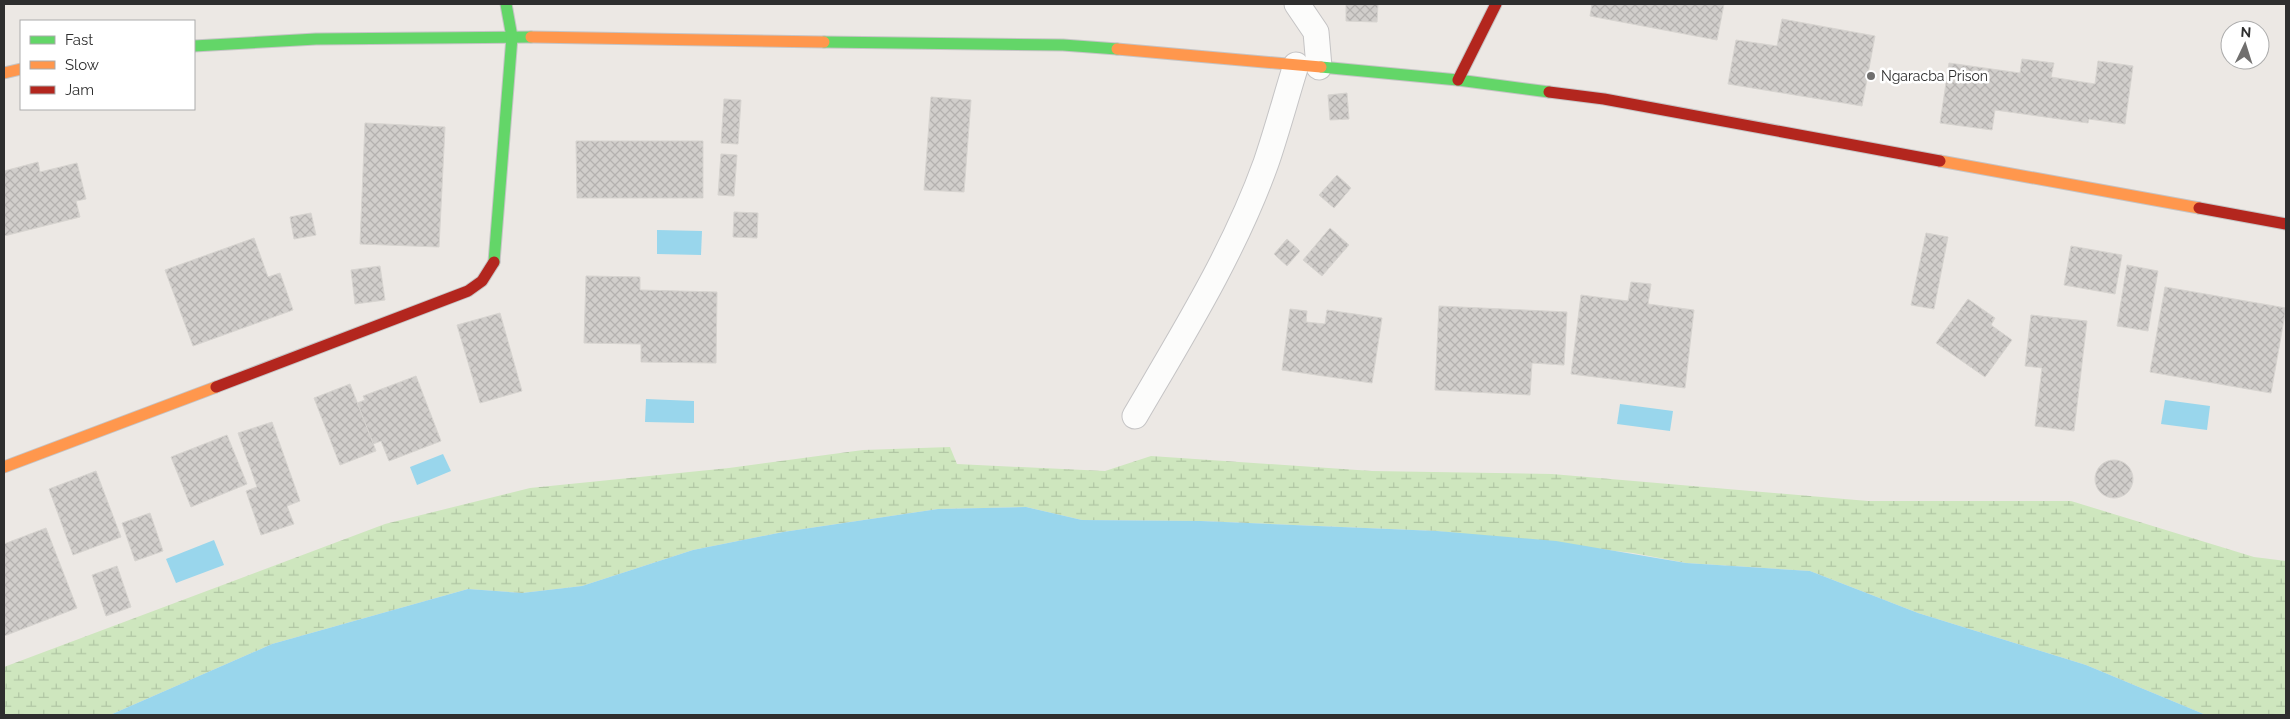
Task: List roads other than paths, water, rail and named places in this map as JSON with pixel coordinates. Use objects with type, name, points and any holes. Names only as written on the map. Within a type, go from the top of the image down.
[{"type":"main road","points":[[4,467],[468,291],[482,281],[494,262],[512,37],[506,4]]},
{"type":"main road","points":[[1458,80],[1496,4]]},
{"type":"main road","points":[[195,46],[316,38],[512,37],[1063,45],[1458,80],[1604,99],[2286,224]]},
{"type":"main road","points":[[4,73],[20,69]]},
{"type":"street","points":[[1135,416],[1199,307],[1233,238],[1307,66],[1316,32],[1297,4]]},
{"type":"water","points":[[657,230],[702,231],[701,255],[657,254]]},
{"type":"water","points":[[646,399],[694,401],[694,423],[645,422]]},
{"type":"water","points":[[2165,400],[2210,406],[2207,430],[2161,424]]},
{"type":"water","points":[[1620,404],[1673,411],[1670,431],[1617,424]]},
{"type":"water","points":[[443,454],[451,471],[417,485],[410,467]]},
{"type":"water","points":[[1026,507],[1082,520],[1201,521],[1437,531],[1556,541],[1686,563],[1810,571],[1918,613],[2086,665],[2206,715],[110,715],[272,644],[468,589],[522,593],[582,586],[693,550],[783,532],[938,509]]},
{"type":"water","points":[[214,540],[224,565],[176,583],[166,559]]},
{"type":"place","name":"Ngaracba Prison","points":[[1871,76]]}]
